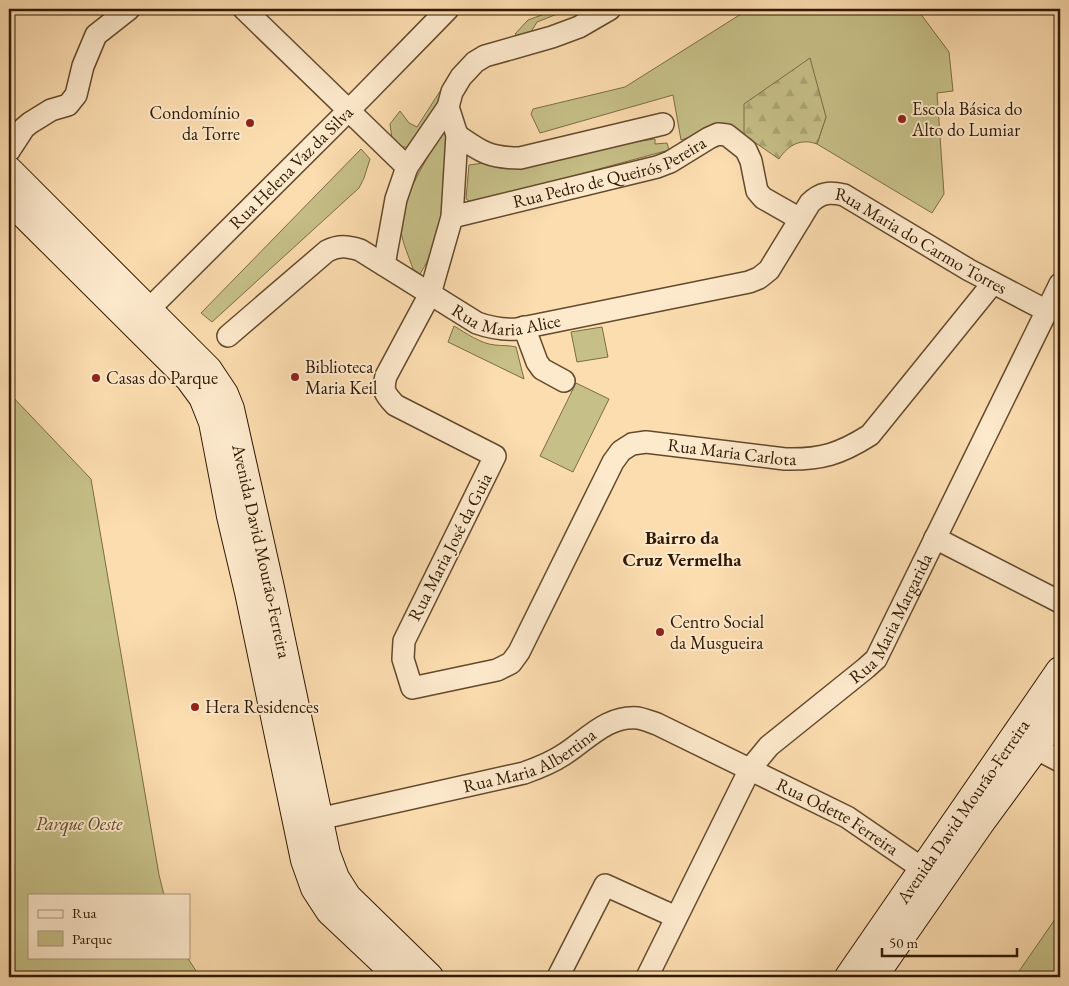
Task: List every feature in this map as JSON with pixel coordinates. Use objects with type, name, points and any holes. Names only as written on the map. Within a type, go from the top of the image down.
[{"type":"street","points":[[9,151],[24,128],[30,123],[51,110],[68,105],[76,95],[83,66],[96,35],[129,9]]},
{"type":"street","points":[[244,9],[407,167]]},
{"type":"street","name":"Rua Helena Vaz da Silva","points":[[141,317],[448,9]]},
{"type":"street","points":[[384,265],[396,199],[407,167],[448,107],[452,92],[461,77],[474,62],[485,56],[552,37],[579,27],[610,9]]},
{"type":"street","points":[[448,107],[458,136],[452,217]]},
{"type":"street","name":"Rua Pedro de Queirós Pereira","points":[[458,136],[480,152],[501,158],[520,158],[663,124]]},
{"type":"street","name":"Rua Pedro de Queirós Pereira","points":[[452,217],[657,167],[670,162],[718,134],[727,136],[746,150],[751,161],[756,190],[763,198],[800,219]]},
{"type":"street","name":"Avenida David Mourão-Ferreira","points":[[9,171],[141,317],[203,397],[213,422],[231,516],[309,821],[326,854],[335,878],[347,897],[429,977]]},
{"type":"street","name":"Rua Maria do Carmo Torres","points":[[800,219],[810,202],[817,196],[831,192],[844,195],[969,270],[1047,311]]},
{"type":"street","name":"Avenida David Mourão-Ferreira","points":[[9,199],[141,317]]},
{"type":"street","name":"Rua Maria José da Guia","points":[[452,217],[430,294],[386,376],[383,386],[385,395],[395,405],[495,456],[406,636],[403,659],[412,688],[496,670],[511,663],[519,652]]},
{"type":"street","name":"Rua Maria Alice","points":[[228,336],[327,251],[338,246],[348,246],[360,250],[477,323],[490,328],[504,330],[749,282],[759,278],[769,270],[800,219]]},
{"type":"street","name":"Rua Maria Carlota","points":[[519,652],[600,487],[621,451],[632,444],[646,442],[785,459],[808,459],[832,454],[851,447],[870,435],[993,283]]},
{"type":"street","name":"Rua Maria Margarida","points":[[647,977],[750,769],[769,746],[876,659],[1060,284]]},
{"type":"street","points":[[524,327],[542,369],[564,381]]},
{"type":"street","points":[[936,538],[1060,602]]},
{"type":"street","name":"Avenida David Mourão-Ferreira","points":[[873,977],[931,875],[1060,671]]},
{"type":"street","name":"Avenida David Mourão-Ferreira","points":[[849,977],[931,875],[980,823],[1035,748],[1060,710]]},
{"type":"street","name":"Rua Maria Albertina","points":[[309,821],[524,773],[557,758],[603,726],[618,720],[638,718],[657,724],[750,769]]},
{"type":"street","points":[[1035,748],[1060,761]]},
{"type":"street","name":"Rua Odette Ferreira","points":[[750,769],[847,817],[931,875]]},
{"type":"street","name":"Avenida David Mourão-Ferreira","points":[[309,821],[304,860],[315,888],[330,911],[400,977]]},
{"type":"street","points":[[558,977],[605,884],[676,917]]},
{"type":"green space","points":[[558,9],[570,9],[537,22],[531,32],[520,38],[515,34],[528,20]]},
{"type":"green space","points":[[749,9],[917,9],[949,52],[953,91],[937,93],[944,194],[932,213],[817,144],[826,117],[744,135],[728,125],[681,140],[673,95],[540,133],[531,114],[533,109],[625,87]]},
{"type":"green space","points":[[810,58],[826,117],[817,144],[800,142],[786,150],[779,159],[744,135],[744,104]]},
{"type":"green space","points":[[444,85],[449,85],[411,147],[401,147],[392,138],[390,124],[400,111],[409,123],[417,127]]},
{"type":"green space","points":[[443,131],[449,140],[445,192],[435,243],[420,274],[413,269],[406,250],[401,232],[401,220],[415,180]]},
{"type":"green space","points":[[655,139],[655,144],[667,143],[669,150],[473,203],[466,199],[469,165]]},
{"type":"green space","points":[[361,149],[370,159],[359,188],[212,322],[201,313]]},
{"type":"green space","points":[[454,326],[484,343],[516,347],[524,379],[448,342]]},
{"type":"green space","points":[[602,327],[608,357],[577,362],[571,332]]},
{"type":"green space","points":[[576,383],[609,399],[573,472],[540,456]]},
{"type":"green space","name":"Parque Oeste","points":[[9,393],[91,479],[164,894],[28,894],[28,958],[188,958],[200,977],[9,977]]},
{"type":"green space","points":[[1060,912],[1060,977],[1015,977]]},
{"type":"place","name":"Escola Básica do Alto do Lumiar","points":[[902,119]]},
{"type":"place","name":"Condomínio da Torre","points":[[250,123]]},
{"type":"place","name":"Biblioteca Maria Keil","points":[[295,377]]},
{"type":"place","name":"Casas do Parque","points":[[96,378]]},
{"type":"place","name":"Centro Social da Musgueira","points":[[660,632]]},
{"type":"place","name":"Hera Residences","points":[[195,707]]},
{"type":"district","name":"Bairro da Cruz Vermelha","points":[[682,548]]}]
